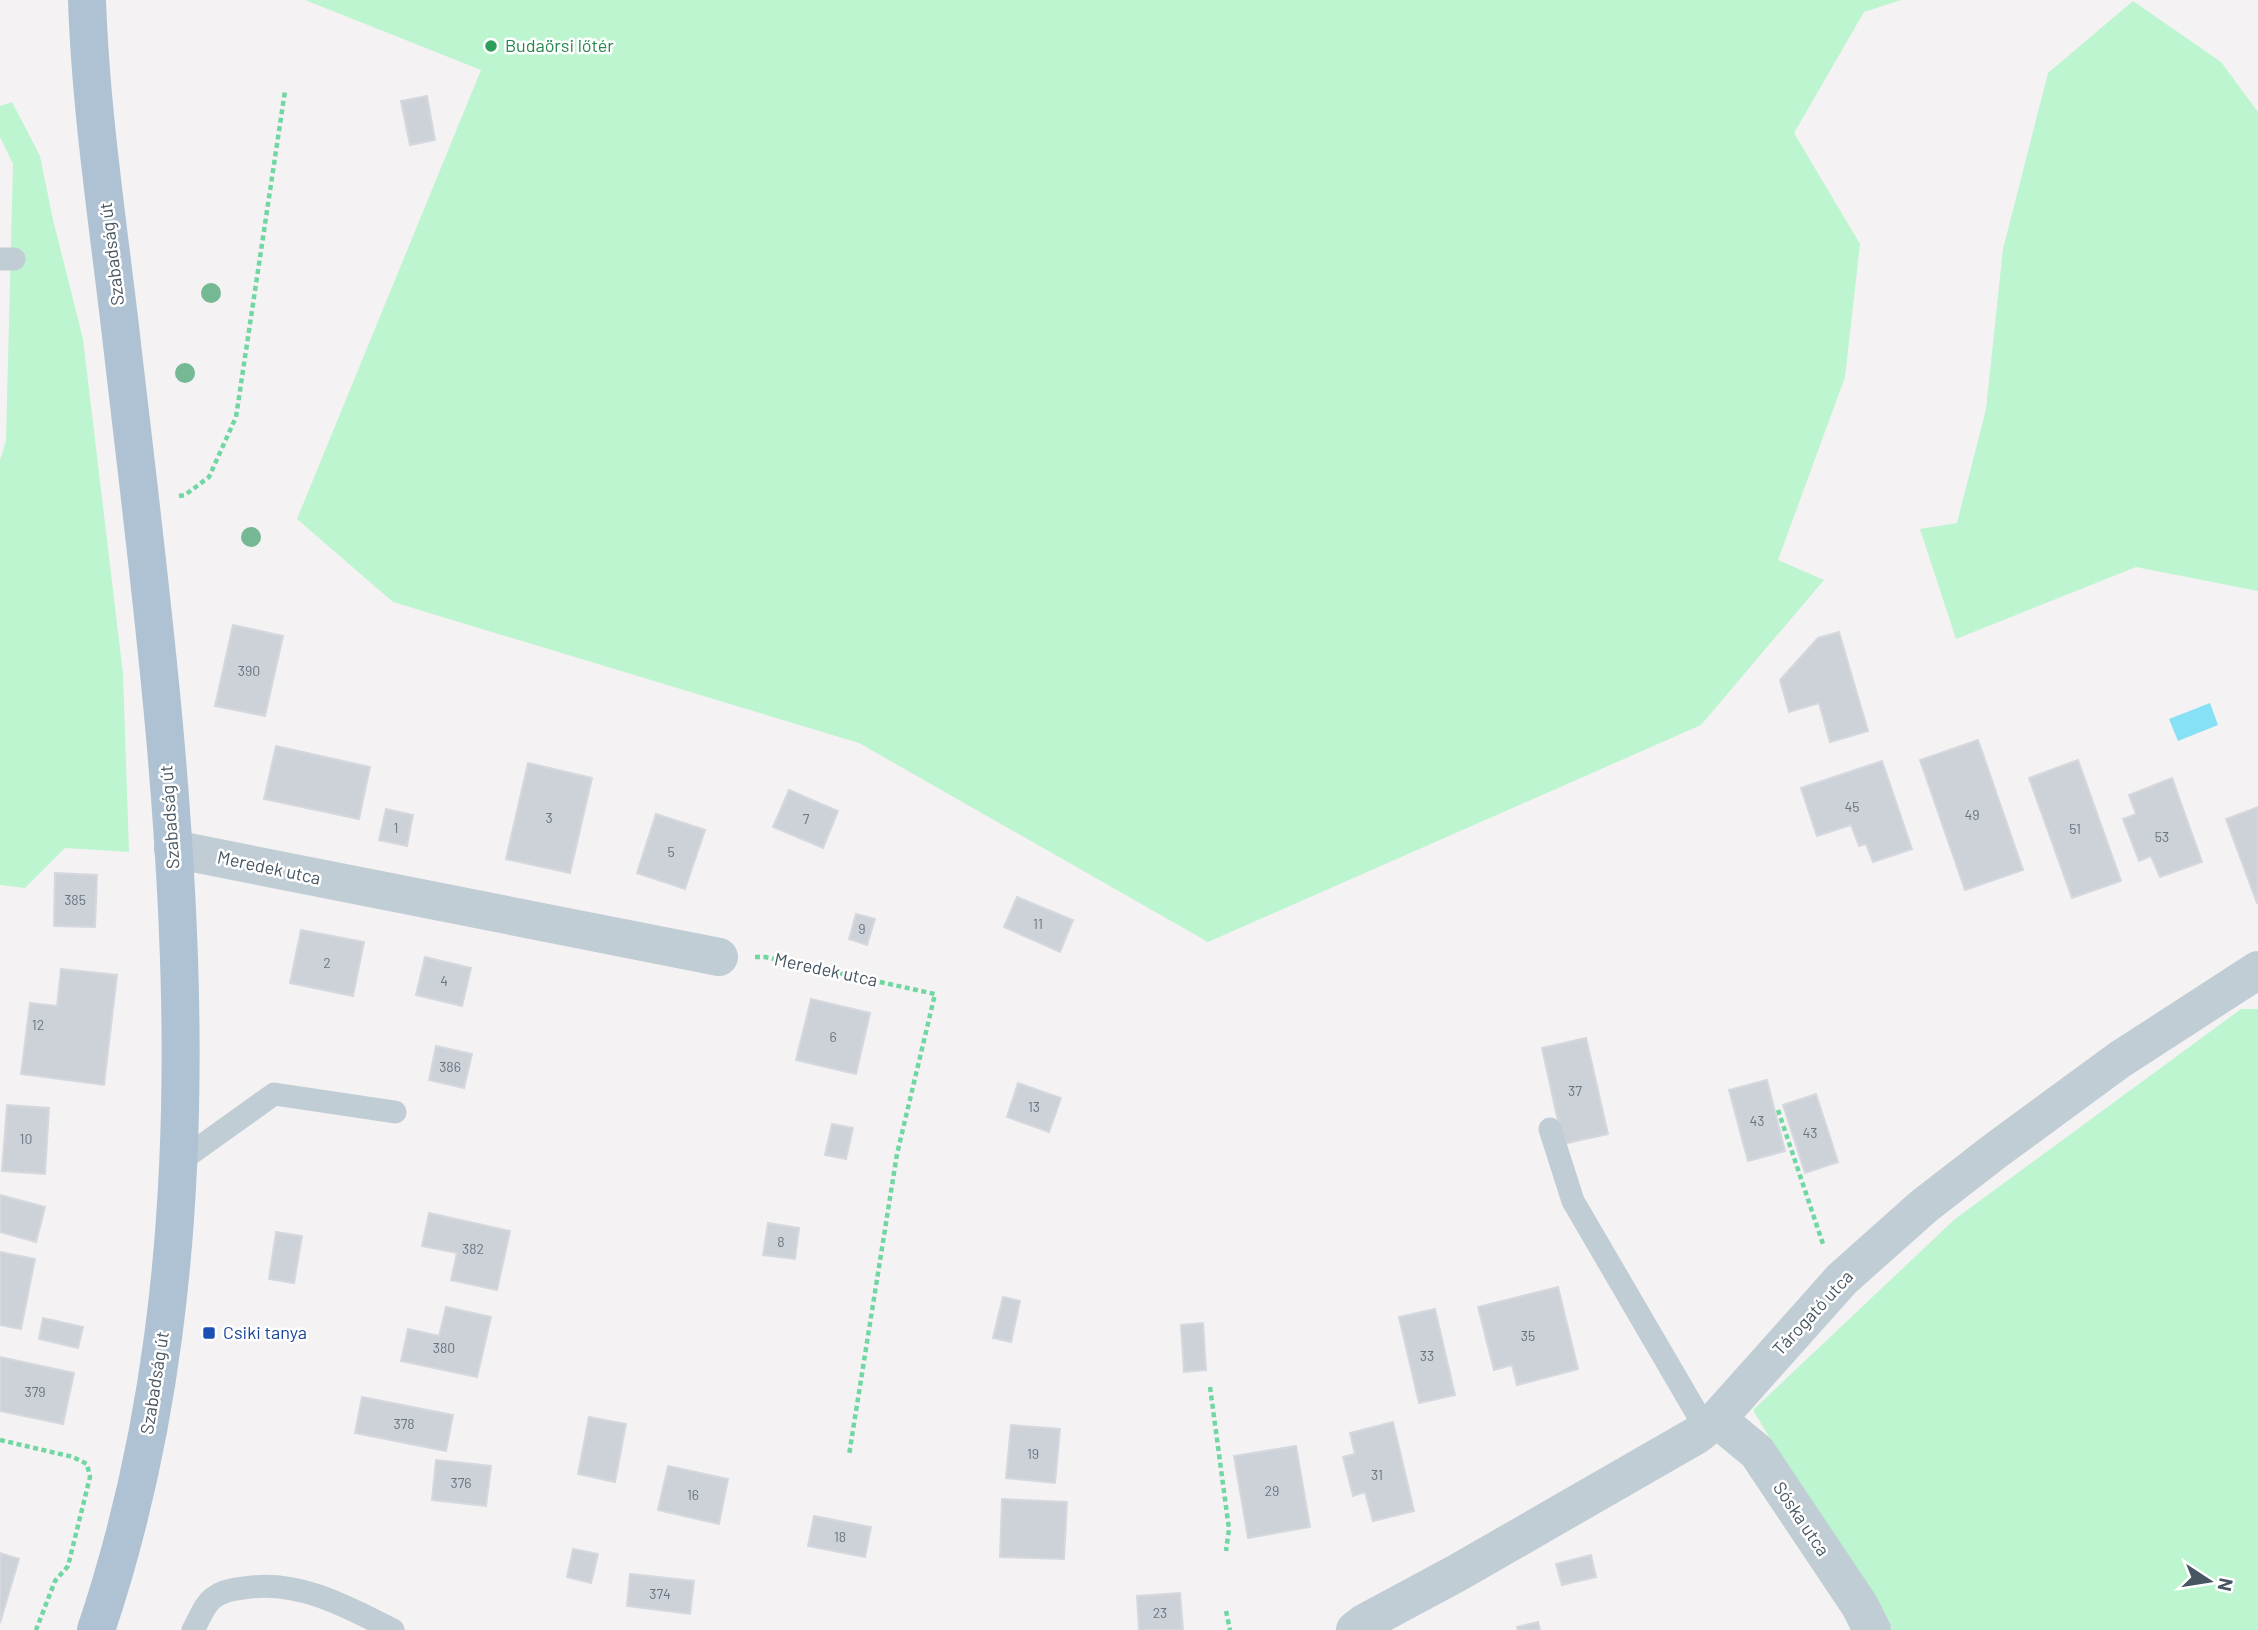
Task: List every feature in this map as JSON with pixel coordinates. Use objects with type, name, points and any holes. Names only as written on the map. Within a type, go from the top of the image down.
[{"type":"main road","name":"Szabadság út","points":[[87,0],[97,126],[155,633],[173,849],[181,1058],[174,1246],[165,1323],[138,1484],[115,1575],[96,1630]]},
{"type":"street","name":"Meredek utca","points":[[173,849],[719,957]]},
{"type":"street","name":"Tárogató utca","points":[[1355,1630],[1711,1424],[1837,1284],[1924,1206],[2119,1060],[2258,970]]},
{"type":"street","name":"Sóska utca","points":[[1711,1424],[1757,1452],[1860,1606],[1872,1630]]},
{"type":"lane","points":[[179,1162],[274,1094],[395,1112]]},
{"type":"lane","points":[[1550,1129],[1573,1202],[1711,1424]]},
{"type":"lane","points":[[193,1630],[211,1599],[226,1591],[258,1585],[305,1590],[348,1607],[393,1630]]},
{"type":"path","points":[[140,503],[185,495],[209,477],[236,417],[285,90]]},
{"type":"path","name":"Meredek utca","points":[[719,957],[765,957],[934,994],[897,1154],[849,1455]]},
{"type":"path","points":[[1777,1110],[1837,1284]]},
{"type":"path","points":[[1210,1387],[1229,1529],[1226,1551]]},
{"type":"path","points":[[0,1440],[73,1457],[87,1464],[90,1477],[68,1566],[55,1581],[36,1630]]},
{"type":"path","points":[[1226,1611],[1230,1630]]},
{"type":"green space","points":[[305,0],[1901,0],[1864,12],[1794,133],[1860,244],[1845,377],[1778,560],[1824,580],[1701,725],[1208,942],[859,743],[393,602],[297,519],[481,70]]},
{"type":"green space","points":[[2133,1],[2221,62],[2258,112],[2258,591],[2136,567],[1956,639],[1920,529],[1957,523],[1986,409],[2003,249],[2048,73]]},
{"type":"green space","points":[[12,102],[40,156],[83,339],[123,674],[129,852],[65,848],[25,888],[0,885],[0,460],[6,441],[13,164],[0,137],[0,106]]},
{"type":"green space","points":[[2241,1009],[2258,1009],[2258,1630],[1885,1630],[1753,1410],[1955,1219]]},
{"type":"water","points":[[2210,703],[2218,725],[2178,741],[2169,719]]},
{"type":"building","points":[[427,96],[435,140],[410,145],[401,101]]},
{"type":"building","points":[[233,625],[283,636],[265,716],[215,706]]},
{"type":"building","points":[[1839,632],[1868,731],[1830,742],[1819,703],[1789,712],[1780,680],[1818,638]]},
{"type":"building","points":[[1978,740],[2023,870],[1965,890],[1920,760]]},
{"type":"building","points":[[276,746],[370,767],[359,819],[264,799]]},
{"type":"building","points":[[2078,760],[2121,881],[2072,898],[2029,778]]},
{"type":"building","points":[[1882,761],[1912,849],[1873,862],[1866,844],[1859,846],[1851,825],[1817,836],[1801,788]]},
{"type":"building","points":[[528,763],[592,778],[570,873],[506,859]]},
{"type":"building","points":[[2172,778],[2202,862],[2160,877],[2151,856],[2139,861],[2123,819],[2136,814],[2129,795]]},
{"type":"building","points":[[789,790],[838,811],[823,848],[773,827]]},
{"type":"building","points":[[2258,807],[2258,903],[2257,903],[2226,819]]},
{"type":"building","points":[[386,809],[413,815],[407,846],[379,840]]},
{"type":"building","points":[[656,814],[705,830],[685,889],[637,873]]},
{"type":"building","points":[[55,873],[97,875],[95,927],[54,926]]},
{"type":"building","points":[[1017,897],[1073,920],[1060,952],[1004,927]]},
{"type":"building","points":[[856,914],[875,919],[867,945],[849,939]]},
{"type":"building","points":[[301,930],[364,942],[353,996],[290,983]]},
{"type":"building","points":[[425,957],[471,968],[462,1006],[416,995]]},
{"type":"building","points":[[61,969],[117,975],[104,1085],[21,1074],[30,1003],[57,1006]]},
{"type":"building","points":[[811,999],[870,1013],[856,1074],[796,1060]]},
{"type":"building","points":[[1586,1038],[1608,1134],[1563,1144],[1542,1048]]},
{"type":"building","points":[[436,1046],[472,1054],[464,1088],[429,1080]]},
{"type":"building","points":[[1767,1080],[1785,1151],[1748,1161],[1729,1090]]},
{"type":"building","points":[[1018,1083],[1061,1098],[1049,1132],[1007,1117]]},
{"type":"building","points":[[1816,1094],[1838,1162],[1805,1173],[1783,1105]]},
{"type":"building","points":[[7,1105],[49,1108],[45,1174],[2,1171]]},
{"type":"building","points":[[832,1124],[853,1128],[846,1159],[825,1155]]},
{"type":"building","points":[[0,1195],[45,1207],[36,1242],[0,1232]]},
{"type":"building","points":[[429,1213],[510,1231],[497,1290],[451,1280],[457,1253],[422,1246]]},
{"type":"building","points":[[768,1223],[799,1228],[795,1259],[763,1255]]},
{"type":"building","points":[[276,1232],[302,1236],[294,1283],[269,1279]]},
{"type":"building","points":[[0,1252],[35,1259],[21,1329],[0,1325]]},
{"type":"building","points":[[1558,1287],[1578,1369],[1517,1385],[1512,1365],[1494,1370],[1478,1307]]},
{"type":"building","points":[[1003,1297],[1020,1301],[1011,1342],[993,1338]]},
{"type":"building","points":[[446,1307],[491,1317],[477,1377],[401,1361],[408,1329],[439,1336]]},
{"type":"building","points":[[1435,1309],[1455,1395],[1419,1403],[1399,1317]]},
{"type":"building","points":[[43,1318],[83,1327],[78,1348],[39,1339]]},
{"type":"building","points":[[1203,1323],[1206,1370],[1184,1372],[1181,1325]]},
{"type":"building","points":[[0,1357],[74,1373],[63,1424],[0,1411]]},
{"type":"building","points":[[362,1397],[453,1415],[446,1451],[355,1433]]},
{"type":"building","points":[[589,1417],[626,1424],[615,1482],[578,1474]]},
{"type":"building","points":[[1393,1422],[1414,1511],[1373,1521],[1365,1492],[1353,1496],[1343,1457],[1355,1454],[1350,1433]]},
{"type":"building","points":[[1011,1425],[1060,1429],[1055,1483],[1006,1478]]},
{"type":"building","points":[[1296,1446],[1310,1527],[1248,1538],[1234,1456]]},
{"type":"building","points":[[436,1460],[491,1466],[486,1506],[432,1500]]},
{"type":"building","points":[[668,1466],[728,1479],[719,1524],[658,1510]]},
{"type":"building","points":[[1002,1499],[1067,1502],[1064,1559],[1000,1557]]},
{"type":"building","points":[[814,1516],[871,1527],[865,1557],[808,1546]]},
{"type":"building","points":[[573,1549],[598,1554],[591,1583],[567,1577]]},
{"type":"building","points":[[0,1553],[19,1559],[0,1623]]},
{"type":"building","points":[[1591,1555],[1596,1577],[1562,1585],[1556,1564]]},
{"type":"building","points":[[630,1574],[694,1581],[690,1614],[627,1606]]},
{"type":"building","points":[[1180,1593],[1183,1630],[1139,1630],[1137,1596]]},
{"type":"building","points":[[1538,1622],[1540,1630],[1518,1630],[1517,1627]]},
{"type":"place","name":"Budaörsi lőtér","points":[[491,46]]},
{"type":"place","name":"Csiki tanya","points":[[209,1333]]}]
